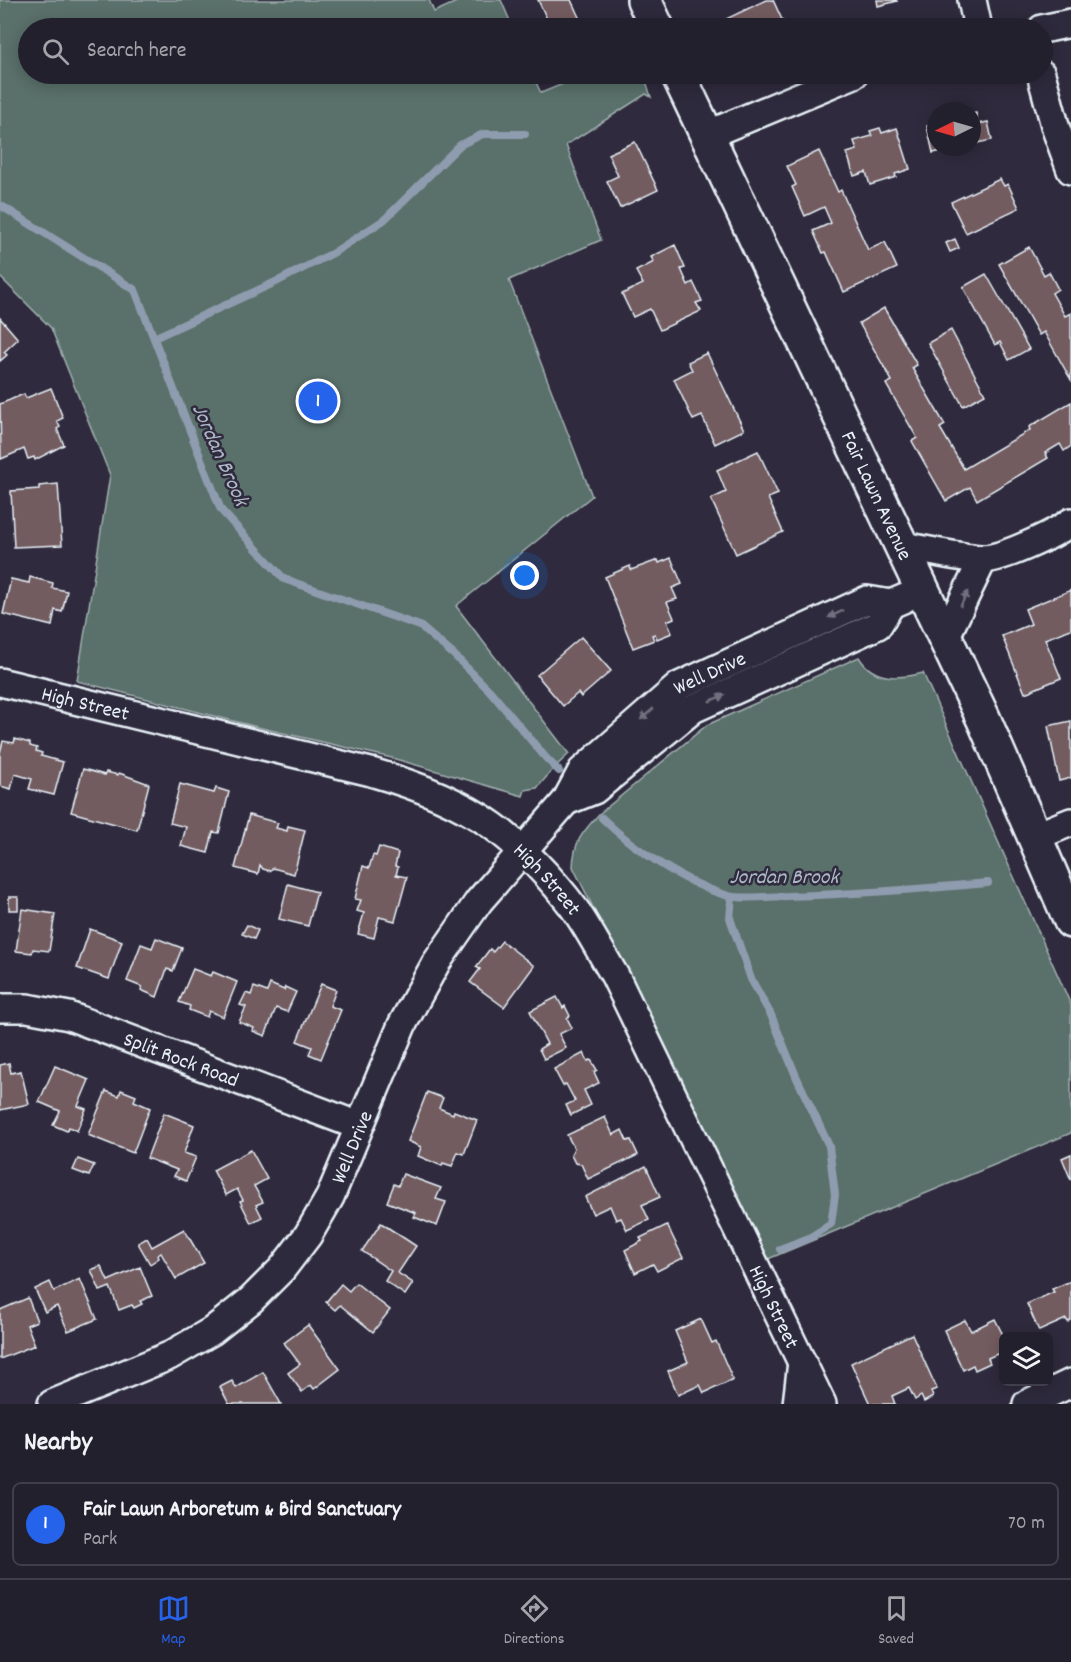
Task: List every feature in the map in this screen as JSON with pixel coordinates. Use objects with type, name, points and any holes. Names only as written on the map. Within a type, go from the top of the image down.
[{"type":"main road","points":[[644,0],[652,18]]},
{"type":"main road","name":"Fair Lawn Avenue","points":[[683,84],[984,720],[1071,921]]},
{"type":"street","points":[[972,0],[976,18]]},
{"type":"street","points":[[1053,27],[1071,23]]},
{"type":"street","points":[[707,135],[830,84]]},
{"type":"street","points":[[1044,84],[1056,129],[1071,170]]},
{"type":"street","points":[[902,546],[983,559],[1016,550],[1071,522]]},
{"type":"street","points":[[945,638],[983,559]]},
{"type":"street","name":"Well Drive","points":[[52,1404],[169,1356],[212,1331],[251,1300],[282,1269],[308,1235],[330,1197],[402,1025],[436,963],[479,902],[566,801],[594,790],[693,709],[878,625],[891,604],[922,590]]},
{"type":"street","name":"High Street","points":[[0,682],[371,772],[444,798],[493,825],[540,868],[574,908],[615,976],[822,1404]]},
{"type":"street","points":[[1034,837],[1071,822]]},
{"type":"street","name":"Split Rock Road","points":[[0,1008],[27,1008],[69,1016],[359,1126]]},
{"type":"street","points":[[797,1404],[802,1362]]},
{"type":"street","points":[[1027,1404],[1071,1383]]},
{"type":"green space","points":[[0,0],[429,0],[434,12],[461,0],[501,0],[509,18],[18,18],[18,84],[537,84],[541,93],[563,84],[647,84],[651,97],[646,94],[566,145],[601,240],[509,280],[592,496],[456,606],[569,754],[537,788],[525,790],[523,796],[392,758],[257,727],[77,681],[110,475],[51,328],[0,277]]},
{"type":"green space","points":[[859,657],[872,670],[887,676],[923,673],[1071,1005],[1071,1133],[768,1259],[573,867],[575,850],[580,838],[599,814],[707,725]]},
{"type":"building","points":[[538,0],[571,0],[579,18],[547,18]]},
{"type":"building","points":[[766,0],[773,0],[781,18],[728,18]]},
{"type":"building","points":[[877,0],[896,0],[897,1],[878,6]]},
{"type":"building","points":[[988,122],[992,140],[981,142],[981,123]]},
{"type":"building","points":[[880,128],[882,133],[897,128],[910,169],[895,174],[896,177],[870,185],[866,172],[854,176],[847,153],[857,150],[854,141],[872,136],[870,131]]},
{"type":"building","points":[[635,142],[658,190],[620,208],[607,181],[618,176],[608,154]]},
{"type":"building","points":[[819,151],[838,192],[841,190],[868,250],[885,242],[897,268],[844,292],[826,252],[823,253],[813,231],[831,223],[824,207],[805,216],[792,187],[796,185],[787,166]]},
{"type":"building","points":[[1000,179],[1004,186],[1008,184],[1019,208],[966,233],[951,202]]},
{"type":"building","points":[[955,239],[959,248],[950,252],[946,243]]},
{"type":"building","points":[[675,245],[685,268],[681,269],[688,285],[693,282],[702,301],[696,303],[701,311],[660,330],[650,309],[633,317],[622,294],[643,284],[636,271],[654,262],[651,257]]},
{"type":"building","points":[[1029,247],[1044,275],[1049,272],[1058,289],[1052,293],[1065,316],[1071,313],[1071,380],[1044,332],[1039,335],[999,264]]},
{"type":"building","points":[[986,274],[1029,349],[1009,360],[1000,342],[995,345],[963,287]]},
{"type":"building","points":[[884,308],[917,365],[912,368],[945,425],[940,428],[964,469],[1030,430],[1029,427],[1071,402],[1071,446],[1064,451],[1060,444],[1045,453],[1048,458],[977,500],[970,487],[946,501],[912,441],[917,438],[886,384],[892,381],[859,323]]},
{"type":"building","points":[[0,318],[18,339],[4,352],[7,355],[0,361]]},
{"type":"building","points":[[951,330],[985,394],[963,406],[928,343]]},
{"type":"building","points":[[707,353],[744,430],[715,444],[702,416],[693,420],[674,379],[692,370],[688,362]]},
{"type":"building","points":[[51,388],[63,418],[57,421],[60,427],[57,429],[64,445],[35,460],[34,457],[28,459],[24,449],[1,459],[0,404],[24,394],[26,398]]},
{"type":"building","points":[[758,451],[778,494],[768,498],[783,532],[736,554],[711,499],[726,492],[717,470]]},
{"type":"building","points":[[58,484],[62,545],[14,547],[11,491],[39,489],[39,486]]},
{"type":"building","points":[[671,558],[682,584],[672,588],[677,599],[667,602],[674,618],[667,621],[672,633],[657,639],[655,634],[652,635],[654,640],[633,648],[605,577],[630,566],[631,570],[658,560],[659,563]]},
{"type":"building","points":[[30,577],[53,583],[52,588],[67,591],[62,612],[55,610],[52,626],[3,614],[11,579],[29,583]]},
{"type":"building","points":[[1071,590],[1071,629],[1045,639],[1061,678],[1025,693],[1002,636],[1031,624],[1025,609]]},
{"type":"building","points":[[581,637],[611,671],[581,697],[578,693],[563,706],[537,675]]},
{"type":"building","points":[[1071,721],[1071,778],[1059,781],[1048,726]]},
{"type":"building","points":[[15,739],[30,743],[30,746],[37,748],[36,751],[42,753],[41,756],[63,762],[54,795],[29,789],[32,779],[15,774],[11,789],[0,786],[0,753],[3,741],[14,743]]},
{"type":"building","points":[[83,769],[105,775],[106,772],[118,775],[119,773],[149,784],[137,830],[71,812]]},
{"type":"building","points":[[180,784],[214,793],[216,788],[229,792],[219,833],[213,832],[208,853],[181,846],[186,827],[170,823]]},
{"type":"building","points":[[249,815],[278,823],[276,828],[287,831],[288,826],[305,830],[294,874],[273,868],[270,871],[263,869],[260,865],[258,874],[235,868]]},
{"type":"building","points":[[379,847],[398,853],[395,866],[398,867],[396,875],[407,877],[395,921],[379,917],[374,938],[358,934],[364,913],[357,911],[361,900],[355,899],[363,866],[369,868],[373,855],[376,856]]},
{"type":"building","points":[[288,884],[317,892],[308,926],[279,919]]},
{"type":"building","points":[[9,897],[18,897],[18,910],[9,910]]},
{"type":"building","points":[[22,909],[55,914],[49,951],[33,949],[32,953],[16,951]]},
{"type":"building","points":[[247,925],[258,930],[254,939],[242,934]]},
{"type":"building","points":[[90,929],[122,941],[109,979],[77,968]]},
{"type":"building","points":[[156,938],[182,948],[173,971],[167,969],[157,997],[127,981],[141,944],[152,948]]},
{"type":"building","points":[[502,941],[534,966],[504,1007],[470,982],[480,969],[476,967],[490,949],[493,952]]},
{"type":"building","points":[[193,969],[211,976],[213,972],[237,982],[223,1017],[209,1011],[207,1017],[189,1010],[190,1006],[179,1002]]},
{"type":"building","points":[[270,984],[296,992],[287,1012],[276,1008],[265,1036],[253,1031],[254,1028],[239,1022],[246,1007],[240,1005],[246,993],[251,995],[254,987],[267,992]]},
{"type":"building","points":[[321,984],[336,990],[330,1006],[341,1010],[321,1059],[309,1054],[312,1047],[297,1041]]},
{"type":"building","points":[[557,997],[570,1016],[567,1018],[572,1028],[559,1034],[566,1048],[544,1059],[539,1049],[547,1044],[530,1011]]},
{"type":"building","points":[[584,1053],[597,1070],[594,1072],[599,1083],[584,1090],[591,1105],[571,1115],[566,1105],[575,1101],[566,1084],[563,1086],[554,1069]]},
{"type":"building","points":[[9,1063],[11,1073],[21,1071],[29,1104],[0,1110],[0,1065]]},
{"type":"building","points":[[55,1066],[89,1080],[78,1106],[86,1109],[77,1131],[69,1127],[67,1131],[53,1125],[60,1111],[39,1102]]},
{"type":"building","points":[[121,1090],[136,1096],[134,1101],[150,1108],[133,1153],[88,1135],[106,1091],[119,1096]]},
{"type":"building","points":[[427,1092],[443,1098],[439,1108],[477,1120],[464,1154],[458,1152],[452,1166],[443,1163],[442,1166],[418,1156],[421,1147],[408,1141]]},
{"type":"building","points":[[164,1113],[194,1125],[184,1153],[196,1157],[186,1181],[174,1176],[177,1170],[147,1158]]},
{"type":"building","points":[[605,1117],[613,1135],[622,1130],[627,1141],[631,1140],[638,1155],[588,1179],[581,1164],[575,1163],[571,1155],[574,1148],[567,1135]]},
{"type":"building","points":[[251,1150],[267,1179],[254,1186],[263,1202],[256,1205],[262,1217],[251,1223],[237,1189],[226,1195],[213,1170]]},
{"type":"building","points":[[1071,1154],[1071,1180],[1062,1158]]},
{"type":"building","points":[[78,1159],[94,1165],[89,1176],[73,1170]]},
{"type":"building","points":[[646,1166],[660,1197],[642,1205],[649,1220],[627,1230],[621,1218],[616,1220],[610,1206],[593,1214],[585,1197]]},
{"type":"building","points":[[403,1174],[441,1188],[436,1199],[446,1202],[437,1226],[414,1217],[416,1213],[387,1202],[394,1184],[398,1186]]},
{"type":"building","points":[[381,1223],[416,1246],[398,1273],[413,1283],[405,1295],[385,1281],[391,1271],[362,1251]]},
{"type":"building","points":[[667,1225],[683,1258],[657,1271],[653,1264],[635,1273],[625,1250],[642,1241],[640,1238]]},
{"type":"building","points":[[184,1229],[204,1263],[176,1279],[161,1253],[158,1255],[159,1258],[150,1264],[138,1243],[147,1238],[152,1247]]},
{"type":"building","points":[[101,1266],[108,1281],[140,1267],[152,1296],[140,1301],[142,1304],[134,1308],[132,1305],[119,1310],[110,1287],[100,1291],[91,1270]]},
{"type":"building","points":[[80,1279],[97,1319],[68,1331],[57,1306],[45,1312],[35,1289],[50,1282],[54,1291]]},
{"type":"building","points":[[1071,1281],[1071,1320],[1068,1322],[1066,1319],[1039,1331],[1027,1304],[1054,1292],[1052,1289]]},
{"type":"building","points":[[356,1283],[390,1310],[373,1332],[340,1305],[335,1310],[326,1302],[341,1284],[349,1291]]},
{"type":"building","points":[[28,1298],[37,1321],[27,1325],[35,1345],[0,1359],[0,1310]]},
{"type":"building","points":[[701,1319],[712,1343],[716,1341],[733,1380],[704,1393],[700,1385],[678,1395],[668,1371],[688,1362],[675,1331]]},
{"type":"building","points":[[995,1319],[1002,1332],[999,1332],[999,1353],[988,1358],[990,1363],[975,1370],[973,1365],[963,1370],[944,1330],[965,1320],[971,1331]]},
{"type":"building","points":[[308,1325],[340,1369],[314,1389],[311,1385],[302,1392],[288,1373],[300,1364],[284,1343]]},
{"type":"building","points":[[912,1334],[937,1389],[931,1391],[933,1397],[924,1402],[921,1396],[915,1400],[909,1388],[892,1396],[895,1404],[870,1404],[851,1363]]},
{"type":"building","points":[[263,1372],[281,1404],[229,1404],[220,1387],[232,1381],[236,1388]]},
{"type":"waterway","points":[[154,338],[333,253],[384,220],[460,145],[483,134],[525,134]]},
{"type":"waterway","name":"Jordan Brook","points":[[0,205],[135,290],[221,510],[284,579],[420,626],[454,655],[490,691],[559,771]]},
{"type":"waterway","name":"Jordan Brook","points":[[602,818],[629,842],[679,875],[729,896],[758,898],[863,893],[988,883]]},
{"type":"waterway","points":[[732,897],[730,918],[751,979],[771,1015],[796,1076],[829,1146],[835,1195],[831,1224],[809,1238],[780,1249]]},
{"type":"place","name":"Fair Lawn Arboretum & Bird Sanctuary","points":[[318,401]]}]
